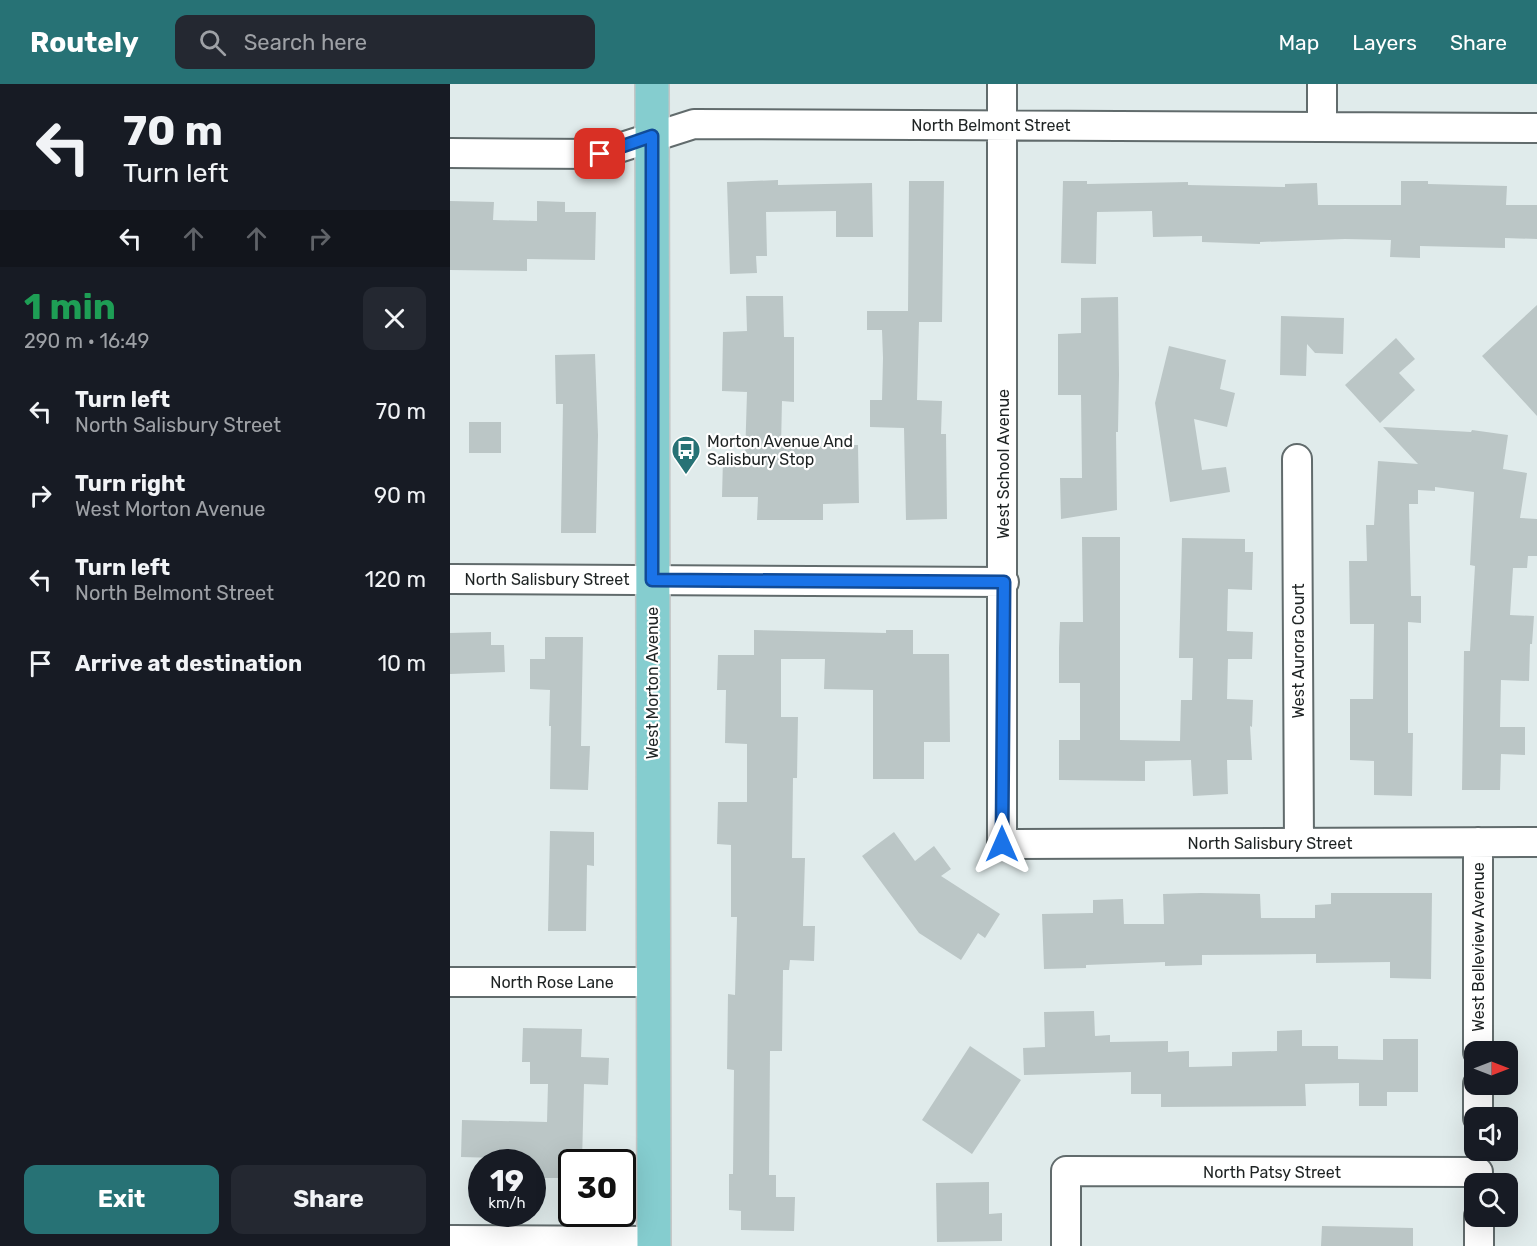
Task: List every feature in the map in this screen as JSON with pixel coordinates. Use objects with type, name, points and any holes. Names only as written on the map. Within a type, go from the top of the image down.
[{"type":"main road","name":"West Morton Avenue","points":[[652,84],[654,1244]]},
{"type":"street","name":"West School Avenue","points":[[1002,84],[1004,582],[1002,844]]},
{"type":"street","points":[[1322,84],[1322,127]]},
{"type":"street","name":"North Belmont Street","points":[[450,153],[600,154],[694,123],[1537,128]]},
{"type":"street","name":"West Aurora Court","points":[[1297,459],[1299,843]]},
{"type":"street","name":"North Salisbury Street","points":[[450,579],[1004,582]]},
{"type":"street","name":"West Belleview Avenue","points":[[1478,842],[1478,1041]]},
{"type":"street","name":"North Salisbury Street","points":[[1002,844],[1537,842]]},
{"type":"street","name":"North Rose Lane","points":[[450,982],[654,982]]},
{"type":"street","name":"North Patsy Street","points":[[1066,1246],[1066,1171],[1478,1169]]},
{"type":"street","points":[[1479,1227],[1479,1246]]},
{"type":"street","points":[[450,1240],[654,1244]]},
{"type":"building","points":[[778,180],[778,185],[872,183],[873,237],[836,237],[836,211],[766,212],[767,256],[756,256],[757,273],[730,274],[727,182]]},
{"type":"building","points":[[909,181],[944,181],[942,322],[919,322],[917,400],[942,401],[941,434],[946,434],[947,519],[906,520],[904,428],[870,427],[870,400],[882,400],[883,358],[882,330],[867,330],[867,311],[908,311]]},
{"type":"building","points":[[1063,181],[1087,181],[1087,184],[1188,182],[1188,185],[1285,187],[1285,184],[1317,183],[1318,205],[1401,205],[1401,181],[1507,186],[1506,205],[1537,205],[1537,239],[1505,238],[1505,248],[1420,246],[1420,258],[1390,257],[1391,240],[1345,239],[1260,242],[1260,244],[1202,242],[1202,236],[1153,237],[1152,211],[1097,212],[1096,264],[1061,263]]},
{"type":"building","points":[[450,201],[494,202],[493,220],[537,221],[537,201],[565,202],[565,212],[596,212],[595,260],[527,259],[527,271],[450,270]]},
{"type":"building","points":[[746,296],[783,296],[784,337],[794,337],[794,402],[782,401],[781,446],[858,445],[859,503],[823,504],[823,520],[757,520],[758,497],[722,497],[723,459],[745,459],[747,392],[722,391],[723,332],[747,331]]},
{"type":"building","points":[[1118,297],[1117,510],[1061,519],[1060,478],[1082,478],[1081,395],[1058,395],[1058,334],[1081,333],[1081,298]]},
{"type":"building","points":[[1537,305],[1537,416],[1482,356]]},
{"type":"building","points":[[1281,316],[1344,318],[1343,354],[1315,353],[1307,344],[1306,376],[1280,375]]},
{"type":"building","points":[[1396,338],[1415,359],[1399,373],[1415,390],[1380,423],[1345,385]]},
{"type":"building","points":[[1169,346],[1226,360],[1220,389],[1235,393],[1227,427],[1194,419],[1202,470],[1226,467],[1230,492],[1170,502],[1155,403]]},
{"type":"building","points":[[595,354],[598,435],[596,533],[561,533],[563,404],[556,404],[555,355]]},
{"type":"building","points":[[469,422],[501,422],[501,453],[469,453]]},
{"type":"building","points":[[1383,427],[1471,432],[1472,430],[1508,435],[1503,469],[1527,473],[1520,518],[1537,519],[1537,556],[1528,556],[1527,568],[1513,568],[1510,615],[1534,616],[1532,644],[1530,644],[1529,681],[1501,680],[1500,727],[1525,727],[1525,755],[1501,754],[1500,790],[1462,790],[1464,651],[1470,651],[1475,566],[1470,565],[1474,492],[1435,487],[1435,491],[1418,490],[1418,504],[1409,504],[1411,596],[1421,596],[1421,623],[1408,622],[1408,733],[1413,733],[1412,796],[1374,795],[1374,761],[1350,760],[1350,699],[1373,699],[1374,624],[1350,624],[1349,561],[1367,561],[1366,525],[1374,525],[1378,461],[1418,464]]},
{"type":"building","points":[[1082,537],[1120,537],[1120,740],[1180,741],[1181,700],[1192,700],[1193,658],[1179,658],[1182,538],[1245,539],[1245,552],[1253,552],[1252,590],[1228,589],[1227,631],[1253,632],[1252,659],[1228,659],[1227,699],[1253,700],[1252,727],[1250,726],[1252,760],[1227,760],[1228,794],[1193,796],[1191,760],[1145,761],[1145,781],[1059,780],[1059,740],[1080,740],[1080,683],[1059,683],[1059,648],[1060,622],[1083,622]]},
{"type":"building","points":[[754,630],[886,633],[886,630],[913,630],[913,654],[949,654],[950,742],[924,742],[924,779],[873,779],[873,690],[824,689],[825,659],[781,659],[781,717],[798,717],[797,778],[793,778],[792,858],[805,858],[803,926],[815,926],[814,961],[790,960],[789,970],[783,970],[782,1051],[770,1051],[769,1175],[776,1175],[776,1197],[795,1197],[794,1231],[741,1230],[741,1211],[729,1210],[729,1174],[733,1174],[734,1070],[727,1069],[728,994],[735,995],[737,917],[731,917],[731,845],[717,844],[718,802],[747,802],[747,744],[725,743],[726,690],[717,690],[718,655],[754,655]]},
{"type":"building","points":[[491,632],[491,645],[504,645],[505,672],[450,674],[450,633]]},
{"type":"building","points":[[545,637],[583,637],[581,746],[590,746],[588,790],[550,789],[550,690],[530,689],[530,659],[545,659]]},
{"type":"building","points":[[550,831],[594,832],[594,866],[587,865],[586,931],[548,931]]},
{"type":"building","points":[[894,832],[915,861],[934,846],[951,869],[941,876],[1000,914],[985,938],[978,933],[961,960],[919,933],[862,856]]},
{"type":"building","points":[[1331,893],[1432,893],[1431,979],[1390,978],[1390,962],[1316,963],[1316,954],[1202,955],[1202,965],[1165,966],[1165,962],[1044,969],[1042,914],[1093,913],[1093,900],[1123,899],[1124,924],[1164,924],[1163,894],[1260,894],[1261,918],[1315,918],[1315,905],[1331,904]]},
{"type":"building","points":[[1094,1011],[1095,1036],[1110,1035],[1110,1042],[1168,1041],[1168,1052],[1189,1051],[1189,1067],[1232,1066],[1232,1052],[1277,1051],[1277,1031],[1302,1030],[1302,1046],[1338,1046],[1338,1059],[1383,1060],[1383,1039],[1418,1039],[1418,1092],[1387,1092],[1387,1106],[1359,1106],[1359,1083],[1305,1084],[1306,1106],[1161,1107],[1161,1094],[1131,1094],[1131,1072],[1024,1075],[1023,1048],[1045,1047],[1044,1012]]},
{"type":"building","points":[[523,1028],[582,1029],[581,1057],[609,1058],[608,1085],[584,1084],[582,1149],[558,1149],[558,1178],[546,1178],[546,1149],[468,1149],[468,1157],[461,1157],[462,1120],[547,1122],[548,1084],[530,1084],[530,1062],[522,1062]]},
{"type":"building","points":[[970,1046],[1021,1080],[972,1154],[922,1120]]},
{"type":"building","points":[[989,1182],[989,1214],[1002,1213],[1002,1241],[937,1242],[936,1183]]},
{"type":"building","points":[[1322,1226],[1413,1228],[1413,1246],[1321,1246]]},
{"type":"place","name":"Morton Avenue And Salisbury Stop","points":[[686,476]]},
{"type":"route","points":[[600,154],[652,136],[652,580],[1004,582],[1002,844]]}]
